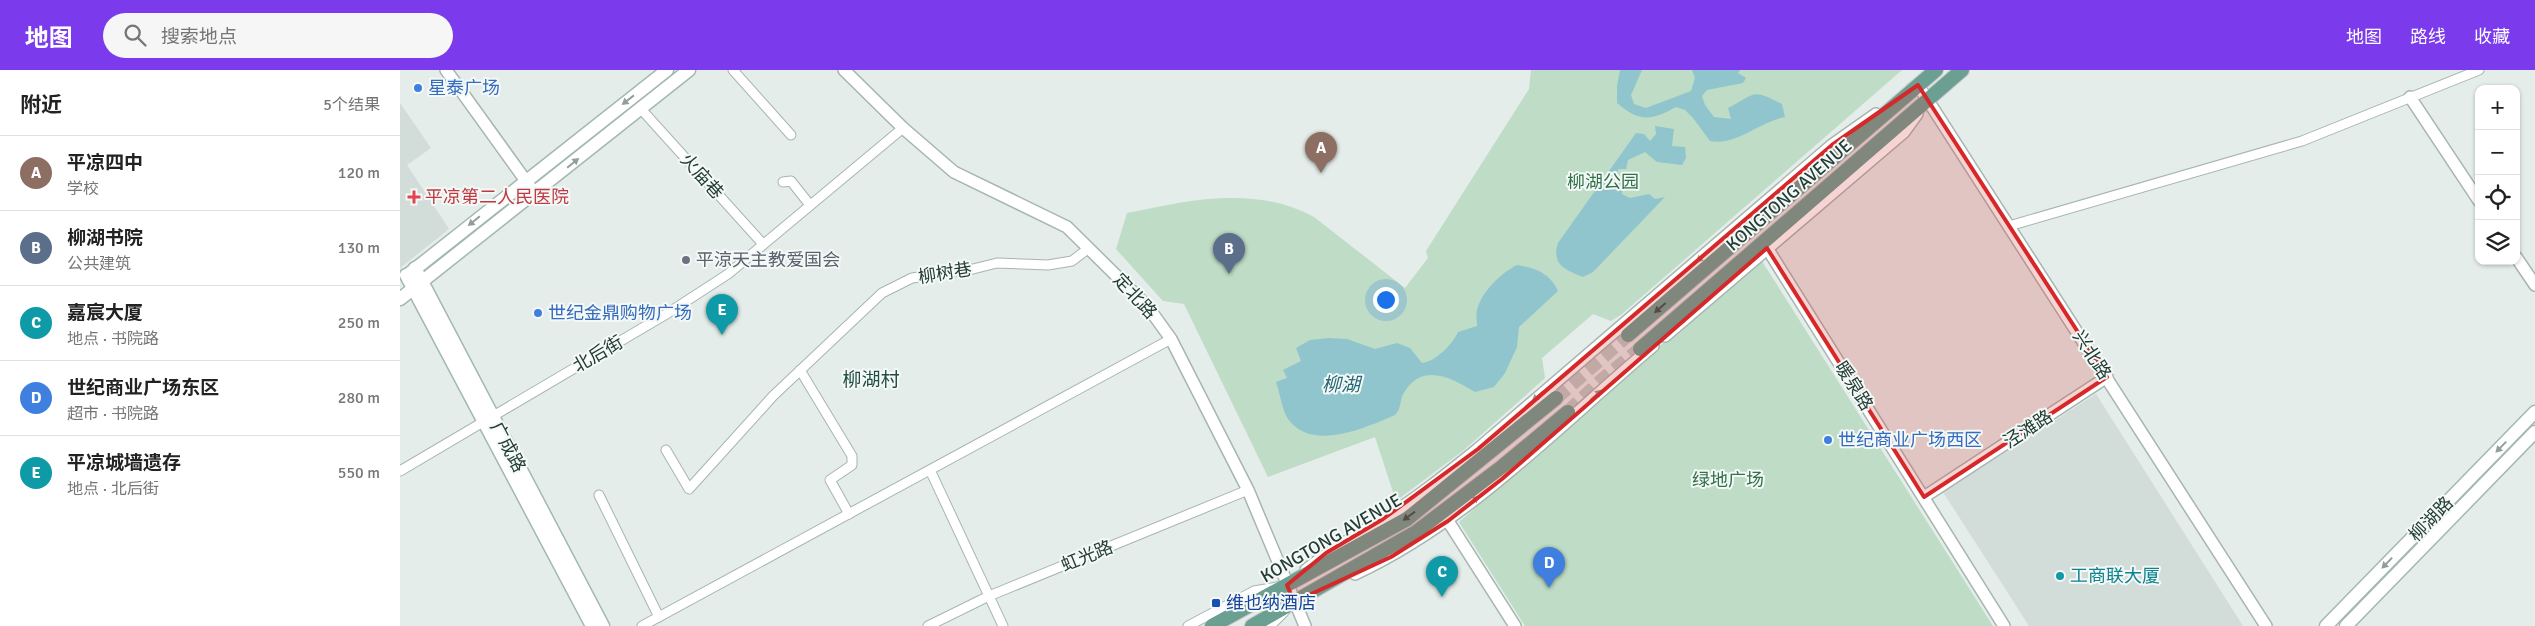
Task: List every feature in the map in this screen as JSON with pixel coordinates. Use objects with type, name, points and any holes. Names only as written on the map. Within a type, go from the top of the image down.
[{"type":"main road","points":[[407,275],[525,180],[667,70]]},
{"type":"main road","points":[[400,299],[689,70]]},
{"type":"main road","name":"KONGTONG AVENUE","points":[[1628,336],[1936,70]]},
{"type":"main road","name":"KONGTONG AVENUE","points":[[1640,350],[1962,70]]},
{"type":"main road","name":"广成路","points":[[407,275],[418,286],[488,418],[603,626]]},
{"type":"main road","name":"KONGTONG AVENUE","points":[[1212,626],[1407,519],[1556,398]]},
{"type":"main road","name":"KONGTONG AVENUE","points":[[1252,626],[1416,532],[1503,466],[1568,412]]},
{"type":"main road","name":"柳湖路","points":[[2326,626],[2535,412]]},
{"type":"main road","name":"广成路","points":[[488,418],[592,626]]},
{"type":"main road","name":"柳湖路","points":[[2346,626],[2535,432]]},
{"type":"street","points":[[446,70],[535,193]]},
{"type":"street","points":[[734,70],[791,134]]},
{"type":"street","points":[[2009,226],[2302,141],[2480,70]]},
{"type":"street","name":"定北路","points":[[845,71],[903,128],[954,172],[1066,227],[1148,307],[1171,339],[1248,490],[1305,626]]},
{"type":"street","points":[[1188,626],[1254,590],[1287,585],[1326,553],[1383,519],[1433,485],[1478,449],[1832,145],[1918,85]]},
{"type":"street","name":"兴北路","points":[[1918,85],[2266,626]]},
{"type":"street","points":[[2410,98],[2475,195]]},
{"type":"street","points":[[1270,626],[1294,602],[1391,557],[1448,521],[1502,479],[1606,386],[1904,132],[1927,100]]},
{"type":"street","name":"火庙巷","points":[[640,109],[763,244]]},
{"type":"street","name":"北后街","points":[[401,468],[668,313],[728,274],[903,128]]},
{"type":"street","points":[[782,182],[791,181],[810,205]]},
{"type":"street","name":"柳树巷","points":[[666,450],[690,489],[773,396],[800,370],[882,293],[912,278],[974,269],[997,263],[1048,265],[1072,261],[1089,248]]},
{"type":"street","name":"暖泉路","points":[[1767,248],[2004,626]]},
{"type":"street","points":[[2520,263],[2535,286]]},
{"type":"street","points":[[642,626],[1171,339]]},
{"type":"street","points":[[800,370],[852,456],[852,465],[830,480],[849,514]]},
{"type":"street","name":"泾滩路","points":[[1924,497],[2107,377]]},
{"type":"street","points":[[930,470],[1003,626]]},
{"type":"street","name":"虹光路","points":[[928,626],[989,596],[1248,490]]},
{"type":"street","points":[[599,495],[659,617]]},
{"type":"street","points":[[1448,521],[1515,626]]},
{"type":"highlighted area","points":[[1918,85],[2107,377],[1924,497],[1767,248],[1502,479],[1448,521],[1391,557],[1294,602],[1287,585],[1326,553],[1383,519],[1478,449],[1832,145]]},
{"type":"shaded area","name":"平凉第二人民医院","points":[[400,103],[431,148],[407,165],[449,229],[400,268]]},
{"type":"shaded area","points":[[2096,394],[2243,626],[2029,626],[1943,492]]},
{"type":"green space","name":"柳湖公园","points":[[1531,70],[1902,70],[1622,314],[1611,321],[1593,314],[1542,358],[1545,378],[1464,450],[1396,501],[1375,437],[1268,477],[1184,304],[1163,301],[1116,249],[1127,213],[1198,200],[1222,198],[1268,201],[1291,207],[1314,217],[1405,288],[1428,258],[1426,251],[1529,89]]},
{"type":"green space","name":"绿地广场","points":[[1760,258],[1993,626],[1525,626],[1459,522]]},
{"type":"water","points":[[1620,70],[1642,70],[1631,95],[1634,104],[1646,108],[1691,91],[1695,78],[1692,70],[1740,70],[1738,73],[1746,78],[1743,83],[1707,90],[1702,96],[1705,105],[1714,117],[1731,119],[1728,108],[1754,94],[1759,94],[1782,104],[1785,117],[1729,140],[1720,142],[1710,141],[1685,110],[1676,107],[1659,115],[1645,117],[1632,114],[1617,103],[1617,86]]},
{"type":"water","points":[[1655,126],[1674,129],[1672,146],[1685,147],[1686,158],[1682,165],[1657,162],[1645,152],[1628,160],[1626,169],[1619,169],[1615,174],[1624,183],[1622,194],[1630,198],[1649,194],[1655,199],[1665,197],[1593,272],[1583,277],[1561,266],[1558,262],[1556,250],[1558,243],[1636,133],[1644,134],[1650,141],[1656,134]]},
{"type":"water","name":"柳湖","points":[[1517,265],[1541,272],[1551,280],[1558,291],[1519,327],[1517,347],[1505,373],[1494,387],[1475,392],[1448,378],[1430,375],[1421,377],[1413,382],[1405,391],[1395,415],[1369,426],[1339,434],[1324,436],[1311,434],[1298,429],[1288,419],[1276,382],[1287,378],[1283,370],[1301,361],[1296,348],[1310,340],[1329,338],[1347,339],[1375,349],[1397,343],[1410,348],[1422,363],[1427,362],[1443,352],[1458,332],[1477,326],[1477,310],[1483,296],[1499,278]]},
{"type":"tunnel","points":[[1556,398],[1628,335]]},
{"type":"tunnel","points":[[1568,412],[1602,380],[1640,349]]},
{"type":"place","name":"星泰广场","points":[[418,88]]},
{"type":"place","name":"平凉四中","points":[[1321,173]]},
{"type":"place","name":"平凉第二人民医院","points":[[414,197]]},
{"type":"place","name":"平涼天主教爱国会","points":[[686,260]]},
{"type":"place","name":"柳湖书院","points":[[1229,274]]},
{"type":"place","name":"世纪金鼎购物广场","points":[[538,313]]},
{"type":"place","name":"平凉城墙遗存","points":[[722,335]]},
{"type":"place","name":"世纪商业广场西区","points":[[1828,440]]},
{"type":"place","name":"工商联大厦","points":[[2060,576]]},
{"type":"place","name":"世纪商业广场东区","points":[[1549,588]]},
{"type":"place","name":"嘉宸大厦","points":[[1442,597]]},
{"type":"place","name":"维也纳酒店","points":[[1216,603]]},
{"type":"district","name":"柳湖村","points":[[871,380]]}]
